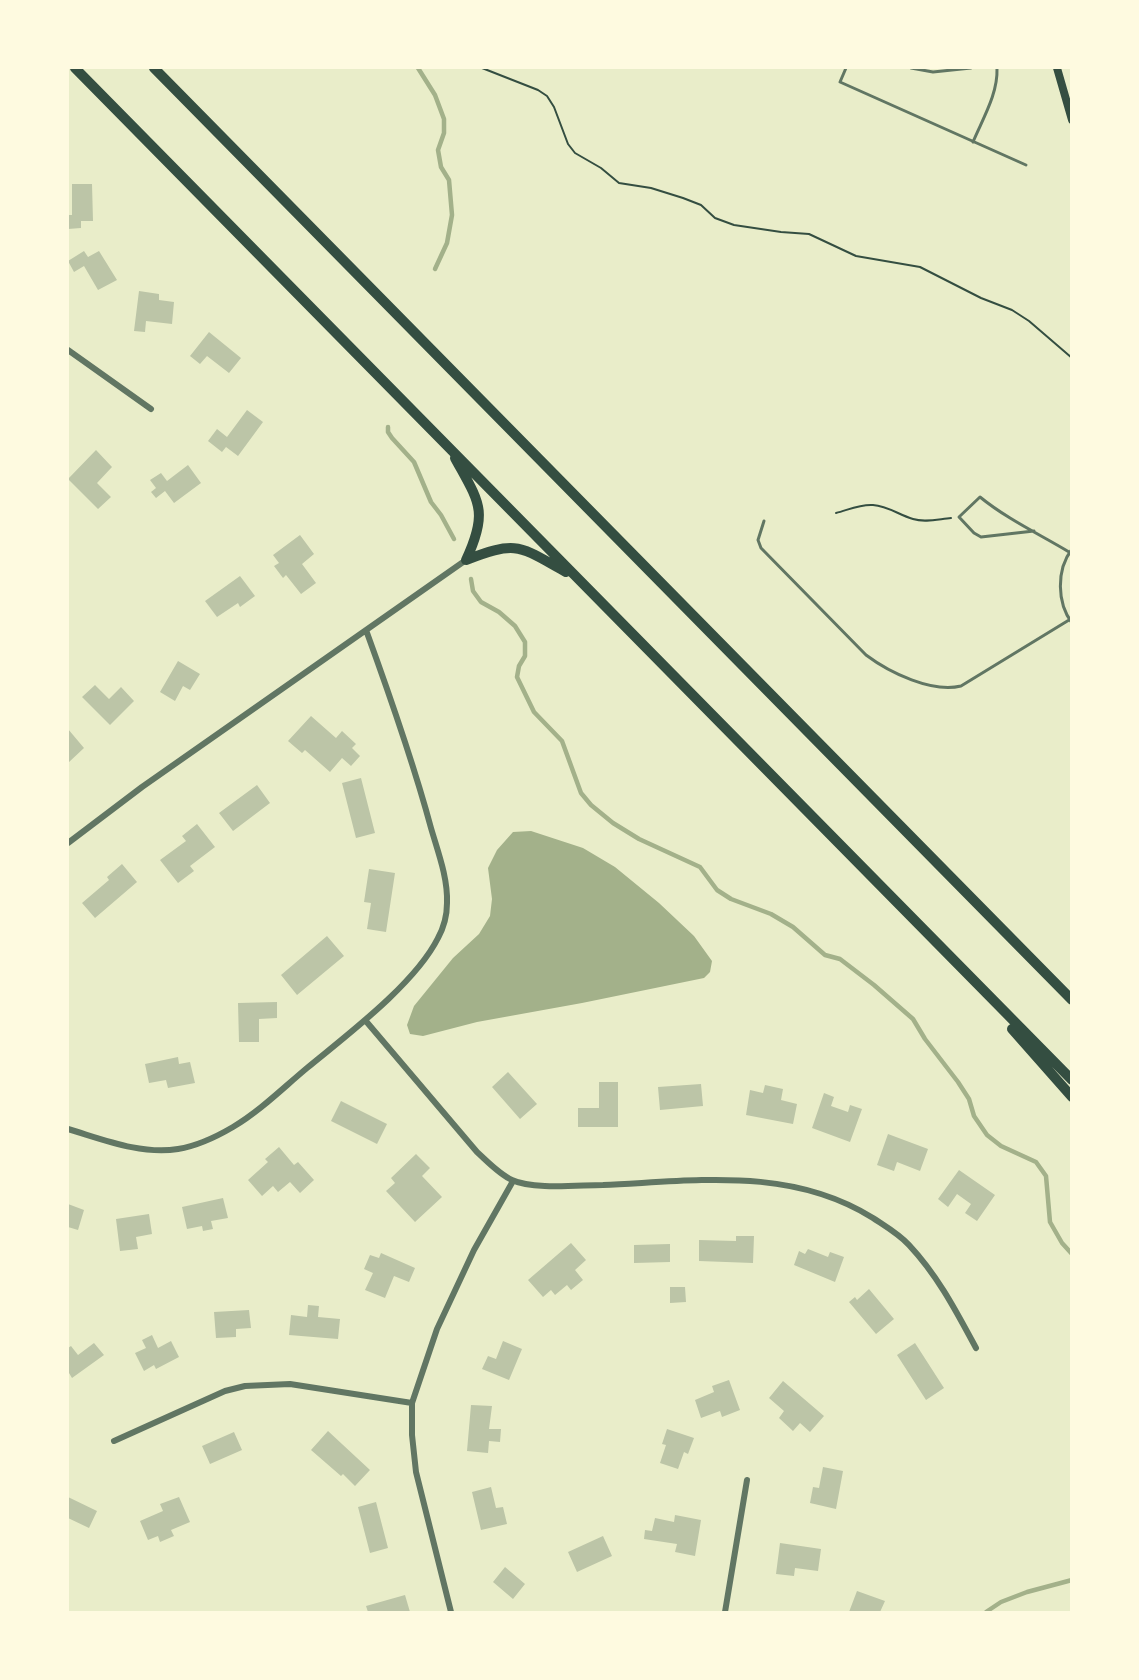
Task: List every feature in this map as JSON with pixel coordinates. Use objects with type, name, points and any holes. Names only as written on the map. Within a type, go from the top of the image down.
[{"type":"highway","points":[[75,68],[1071,1080]]},
{"type":"highway","points":[[154,68],[1071,1000]]},
{"type":"highway","points":[[449,447],[478,501],[480,512],[477,537],[466,560]]},
{"type":"highway","points":[[466,560],[511,546],[532,553],[577,577]]},
{"type":"highway","points":[[939,945],[1071,1097]]},
{"type":"highway","points":[[1030,958],[1071,995]]},
{"type":"main road","points":[[1057,68],[1071,120]]},
{"type":"street","points":[[68,350],[151,409]]},
{"type":"street","points":[[68,843],[142,787],[466,560]]},
{"type":"street","points":[[68,1129],[136,1147],[177,1149],[197,1144],[234,1126],[257,1110],[365,1020],[408,978],[438,939],[446,919],[445,876],[419,784],[366,630]]},
{"type":"street","points":[[365,1020],[477,1152],[513,1181],[528,1184],[579,1185],[749,1180],[804,1189],[833,1197],[870,1216],[907,1242],[942,1286],[976,1348]]},
{"type":"street","points":[[451,1612],[416,1472],[412,1435],[412,1403],[437,1329],[474,1250],[513,1181]]},
{"type":"street","points":[[114,1441],[225,1390],[245,1386],[290,1384],[412,1403]]},
{"type":"street","points":[[725,1612],[747,1480]]},
{"type":"lane","points":[[846,68],[840,82],[1026,165]]},
{"type":"lane","points":[[911,68],[933,72],[972,68]]},
{"type":"lane","points":[[973,142],[994,94],[997,84],[997,68]]},
{"type":"lane","points":[[764,521],[758,540],[761,548],[866,655],[886,668],[927,685],[950,688],[961,686],[1070,622],[1060,589],[1062,571],[1070,550],[1034,531],[980,497],[959,518],[981,537],[1034,531]]},
{"type":"path","points":[[482,68],[538,90],[547,96],[554,107],[568,144],[575,153],[602,168],[619,183],[651,188],[683,198],[701,205],[716,218],[734,225],[809,234],[856,256],[920,267],[981,298],[1012,310],[1029,321],[1071,358]]},
{"type":"path","points":[[836,513],[863,505],[873,505],[884,506],[924,521],[959,518]]},
{"type":"shaded area","points":[[531,831],[583,848],[615,867],[659,903],[694,936],[712,961],[710,972],[704,978],[477,1022],[423,1036],[410,1034],[407,1025],[414,1006],[453,958],[479,934],[490,916],[492,899],[488,868],[497,850],[513,832]]},
{"type":"building","points":[[72,184],[92,184],[93,221],[81,221],[81,228],[68,229],[68,215],[72,215]]},
{"type":"building","points":[[84,251],[88,257],[99,251],[117,280],[98,290],[84,266],[74,272],[68,261]]},
{"type":"building","points":[[139,291],[159,294],[159,300],[174,302],[172,324],[146,321],[145,332],[134,331]]},
{"type":"building","points":[[209,332],[241,358],[229,373],[207,356],[200,364],[190,356]]},
{"type":"building","points":[[247,410],[263,422],[238,456],[226,447],[222,452],[208,441],[217,429],[227,437]]},
{"type":"building","points":[[96,450],[112,467],[97,483],[111,497],[98,509],[68,479]]},
{"type":"building","points":[[188,465],[201,483],[174,503],[165,491],[156,498],[151,492],[156,488],[150,480],[161,473],[167,481]]},
{"type":"building","points":[[300,535],[314,554],[302,564],[316,583],[301,594],[286,575],[283,578],[274,566],[279,563],[273,555]]},
{"type":"building","points":[[240,576],[255,596],[240,607],[238,603],[217,617],[205,601]]},
{"type":"building","points":[[178,661],[200,674],[190,690],[183,686],[175,701],[160,692]]},
{"type":"building","points":[[95,685],[109,699],[121,687],[134,701],[110,725],[82,697]]},
{"type":"building","points":[[311,716],[336,738],[342,731],[356,744],[352,748],[360,756],[351,766],[342,758],[330,772],[305,750],[302,753],[288,741]]},
{"type":"building","points":[[68,729],[84,748],[68,763]]},
{"type":"building","points":[[361,778],[375,833],[356,838],[342,783]]},
{"type":"building","points":[[257,785],[270,803],[233,831],[219,813]]},
{"type":"building","points":[[197,824],[215,847],[190,866],[194,871],[178,883],[160,860],[186,841],[182,836]]},
{"type":"building","points":[[122,864],[137,882],[95,918],[82,903],[109,880],[107,877]]},
{"type":"building","points":[[369,869],[395,873],[386,932],[367,929],[371,903],[364,902]]},
{"type":"building","points":[[327,936],[344,956],[297,995],[281,975]]},
{"type":"building","points":[[277,1002],[277,1018],[259,1019],[259,1042],[239,1042],[238,1003]]},
{"type":"building","points":[[178,1057],[179,1064],[190,1062],[195,1083],[168,1088],[166,1080],[149,1083],[145,1064]]},
{"type":"building","points":[[508,1072],[537,1104],[520,1119],[492,1087]]},
{"type":"building","points":[[599,1082],[618,1082],[618,1127],[578,1127],[578,1108],[599,1108]]},
{"type":"building","points":[[701,1084],[703,1106],[660,1110],[658,1087]]},
{"type":"building","points":[[765,1085],[783,1089],[781,1100],[797,1104],[793,1124],[746,1115],[750,1090],[763,1093]]},
{"type":"building","points":[[824,1093],[834,1097],[831,1106],[848,1112],[850,1105],[862,1109],[850,1142],[812,1128]]},
{"type":"building","points":[[341,1101],[387,1124],[377,1144],[331,1121]]},
{"type":"building","points":[[888,1134],[928,1149],[920,1171],[897,1162],[894,1171],[877,1165]]},
{"type":"building","points":[[279,1147],[294,1165],[298,1162],[314,1180],[300,1193],[290,1182],[278,1192],[273,1186],[262,1196],[248,1180],[268,1162],[265,1159]]},
{"type":"building","points":[[416,1154],[430,1168],[422,1176],[442,1197],[415,1222],[386,1191],[395,1183],[391,1178]]},
{"type":"building","points":[[959,1170],[995,1195],[977,1221],[965,1213],[971,1204],[957,1194],[948,1207],[938,1199]]},
{"type":"building","points":[[223,1198],[228,1218],[211,1221],[213,1229],[203,1231],[202,1226],[187,1229],[182,1207]]},
{"type":"building","points":[[68,1204],[84,1210],[78,1230],[68,1227]]},
{"type":"building","points":[[149,1214],[152,1234],[136,1237],[138,1249],[120,1251],[116,1219]]},
{"type":"building","points":[[736,1236],[754,1236],[753,1263],[699,1261],[699,1240],[736,1241]]},
{"type":"building","points":[[571,1243],[586,1260],[575,1270],[583,1280],[571,1290],[567,1285],[555,1295],[551,1290],[543,1297],[528,1280]]},
{"type":"building","points":[[670,1244],[670,1262],[634,1263],[634,1245]]},
{"type":"building","points":[[808,1249],[828,1257],[830,1252],[844,1257],[835,1282],[794,1265],[799,1251],[805,1254]]},
{"type":"building","points":[[381,1253],[415,1268],[409,1282],[394,1276],[385,1298],[365,1290],[373,1273],[364,1269],[370,1255],[379,1258]]},
{"type":"building","points":[[670,1287],[685,1287],[686,1302],[670,1303]]},
{"type":"building","points":[[869,1289],[894,1319],[876,1334],[849,1302],[855,1297],[857,1300]]},
{"type":"building","points":[[308,1305],[319,1306],[318,1317],[340,1319],[338,1339],[289,1335],[291,1315],[307,1317]]},
{"type":"building","points":[[249,1310],[251,1328],[236,1329],[236,1337],[216,1338],[214,1312]]},
{"type":"building","points":[[152,1335],[158,1348],[171,1341],[179,1357],[156,1369],[154,1365],[144,1371],[135,1353],[146,1348],[142,1340]]},
{"type":"building","points":[[503,1341],[522,1349],[509,1380],[482,1369],[488,1356],[496,1359]]},
{"type":"building","points":[[94,1343],[104,1355],[72,1378],[68,1374],[68,1348],[71,1346],[78,1355]]},
{"type":"building","points":[[915,1343],[944,1388],[926,1400],[897,1355]]},
{"type":"building","points":[[729,1380],[740,1410],[722,1417],[720,1411],[701,1418],[695,1400],[714,1392],[712,1386]]},
{"type":"building","points":[[783,1381],[824,1416],[810,1432],[800,1423],[793,1431],[779,1418],[784,1411],[769,1398]]},
{"type":"building","points":[[471,1405],[492,1406],[489,1429],[501,1429],[500,1442],[489,1441],[488,1453],[467,1451]]},
{"type":"building","points":[[667,1429],[694,1438],[688,1454],[684,1452],[678,1469],[660,1463],[666,1445],[662,1444]]},
{"type":"building","points":[[328,1431],[370,1470],[355,1486],[311,1450]]},
{"type":"building","points":[[234,1432],[242,1450],[210,1464],[202,1446]]},
{"type":"building","points":[[823,1467],[843,1471],[836,1509],[810,1503],[813,1487],[819,1488]]},
{"type":"building","points":[[491,1487],[496,1508],[503,1507],[507,1524],[481,1530],[472,1492]]},
{"type":"building","points":[[68,1497],[97,1511],[89,1528],[68,1518]]},
{"type":"building","points":[[179,1497],[190,1522],[171,1530],[174,1536],[160,1542],[158,1536],[148,1540],[140,1521],[163,1511],[160,1504]]},
{"type":"building","points":[[376,1502],[388,1548],[370,1553],[358,1507]]},
{"type":"building","points":[[675,1515],[701,1520],[695,1556],[675,1552],[677,1544],[644,1539],[645,1530],[652,1531],[655,1518],[674,1522]]},
{"type":"building","points":[[603,1536],[612,1556],[577,1572],[568,1552]]},
{"type":"building","points":[[780,1543],[821,1549],[818,1571],[795,1568],[794,1576],[776,1574]]},
{"type":"building","points":[[505,1567],[525,1584],[513,1599],[493,1582]]},
{"type":"building","points":[[857,1591],[885,1601],[880,1612],[849,1612]]},
{"type":"building","points":[[405,1595],[410,1612],[368,1612],[366,1606]]},
{"type":"waterway","points":[[418,68],[435,95],[444,119],[444,133],[438,150],[441,167],[449,180],[452,215],[447,243],[435,269]]},
{"type":"waterway","points":[[388,427],[392,438],[414,462],[431,502],[454,539]]},
{"type":"waterway","points":[[471,579],[473,591],[481,602],[499,612],[515,626],[525,642],[525,656],[519,666],[517,677],[534,712],[562,741],[581,793],[591,805],[613,823],[639,839],[700,867],[717,890],[731,899],[771,914],[793,927],[825,955],[840,959],[874,985],[913,1019],[969,1099],[974,1116],[987,1135],[1001,1146],[1036,1162],[1046,1176],[1050,1222],[1062,1243],[1072,1254]]},
{"type":"waterway","points":[[986,1612],[1001,1602],[1027,1592],[1072,1580]]}]
